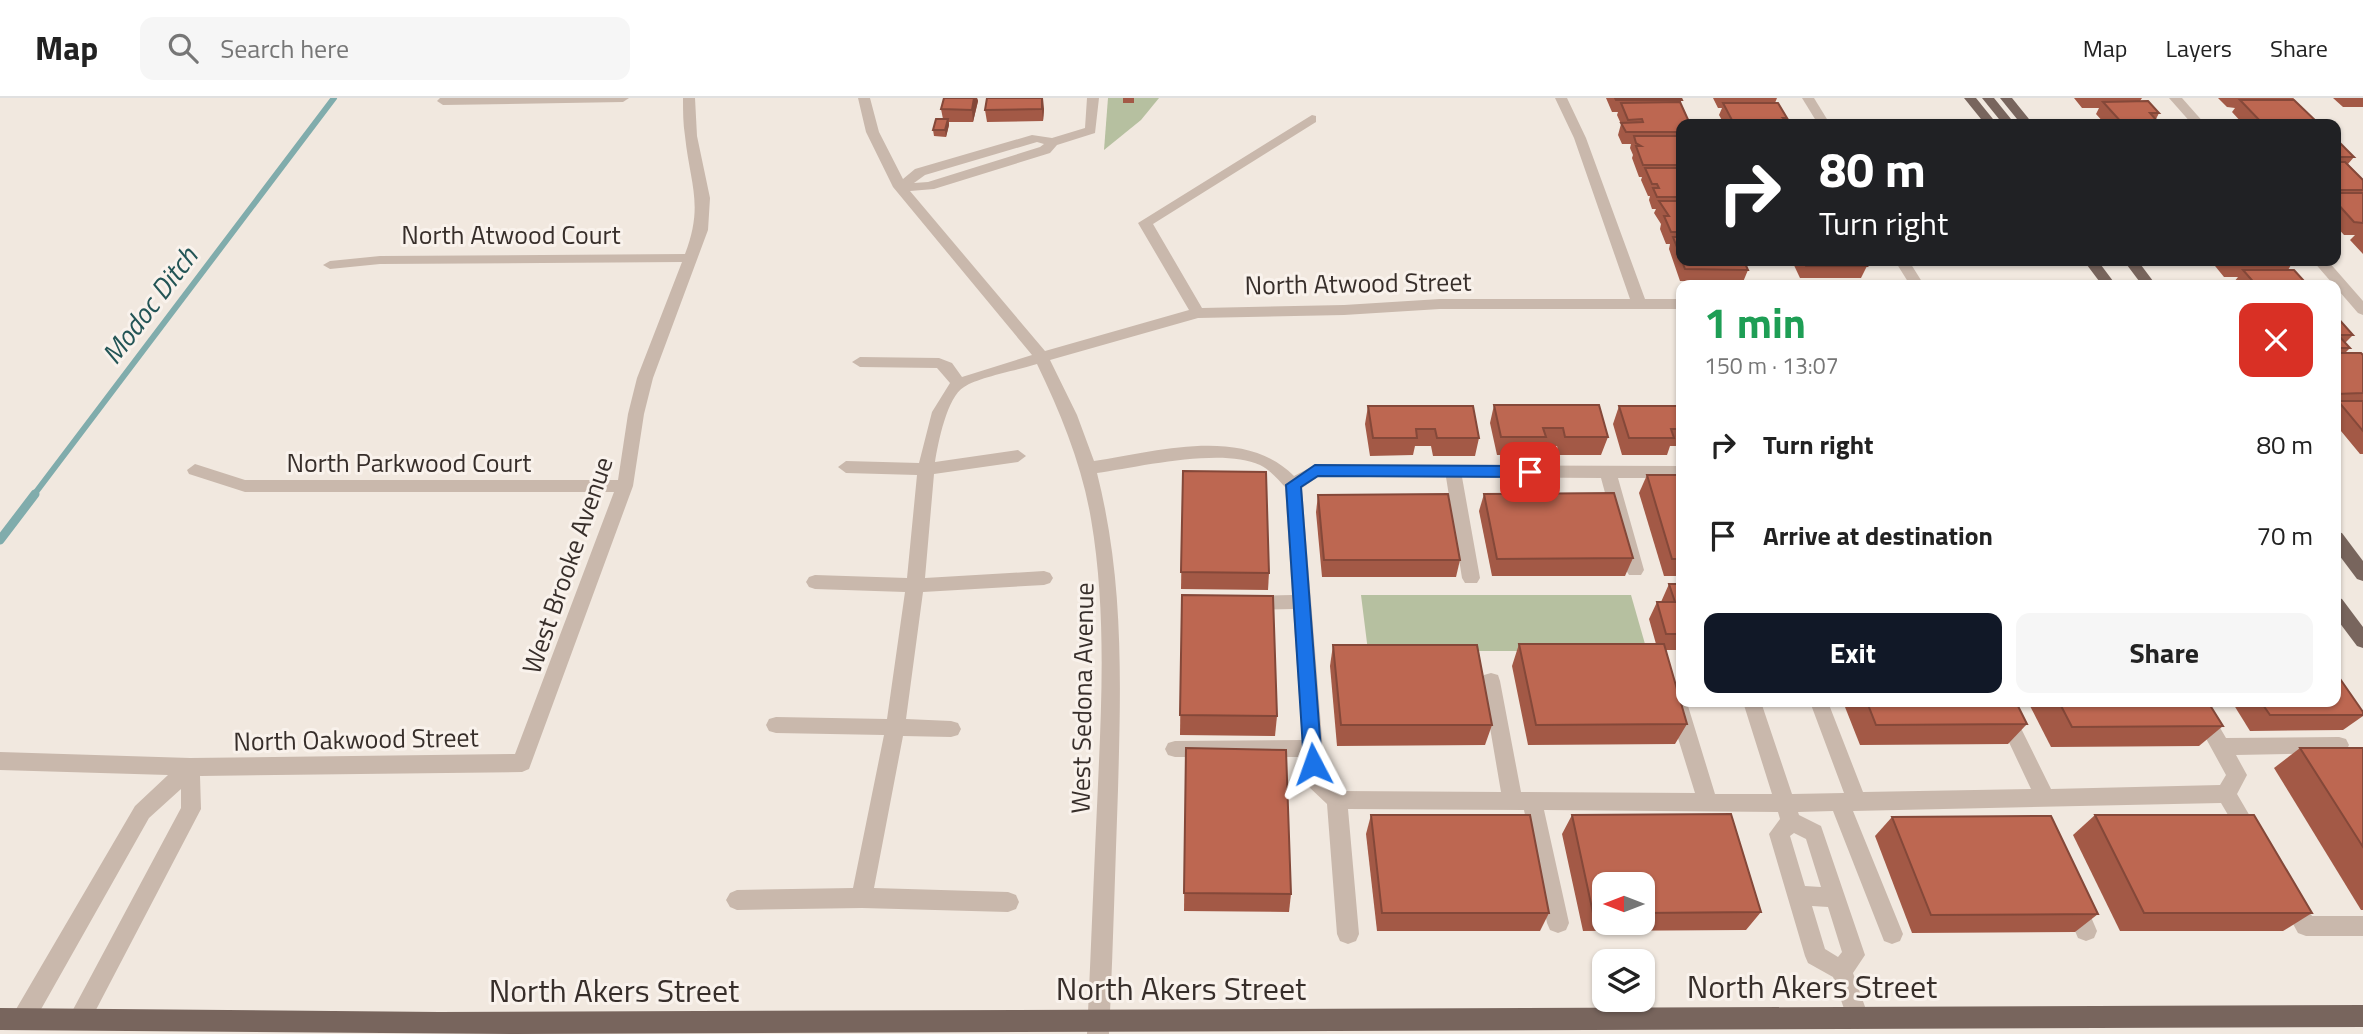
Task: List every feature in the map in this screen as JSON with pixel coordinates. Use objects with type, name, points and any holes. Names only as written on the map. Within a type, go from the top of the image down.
[{"type":"main road","points":[[1970,98],[1988,119]]},
{"type":"main road","points":[[1988,98],[2005,119]]},
{"type":"main road","points":[[2006,98],[2023,119]]},
{"type":"main road","points":[[2341,545],[2363,574]]},
{"type":"main road","points":[[2341,611],[2363,641]]},
{"type":"main road","name":"North Akers Street","points":[[11,1019],[1099,1027],[1858,1018],[2363,1016]]},
{"type":"main road","points":[[59,1034],[79,1019]]},
{"type":"main road","points":[[395,1034],[439,1023]]},
{"type":"street","points":[[443,101],[623,98]]},
{"type":"street","name":"West Brooke Avenue","points":[[522,763],[625,485],[636,414],[645,378],[701,230],[703,198],[691,136],[689,98]]},
{"type":"street","name":"West Sedona Avenue","points":[[864,98],[878,146],[900,187],[933,229],[1000,302],[1042,359],[1066,405],[1089,468],[1108,562],[1113,631],[1099,1027]]},
{"type":"street","points":[[900,187],[929,186],[1045,150],[1052,142],[1091,130],[1093,98]]},
{"type":"street","points":[[1561,98],[1580,138],[1639,304]]},
{"type":"street","points":[[1808,98],[1821,119]]},
{"type":"street","points":[[2175,98],[2194,119]]},
{"type":"street","points":[[1198,313],[1145,223],[1312,118]]},
{"type":"street","points":[[900,187],[920,172],[1037,138],[1052,142]]},
{"type":"street","points":[[1007,147],[1016,159]]},
{"type":"street","name":"North Atwood Court","points":[[331,265],[380,260],[691,258]]},
{"type":"street","points":[[2323,266],[2336,280]]},
{"type":"street","points":[[2341,286],[2363,310]]},
{"type":"street","name":"North Atwood Street","points":[[958,383],[1162,321],[1198,313],[1364,309],[1440,304],[1676,304]]},
{"type":"street","points":[[860,362],[939,363],[947,367],[958,383],[948,393],[929,448],[915,585],[895,727],[862,898]]},
{"type":"street","points":[[1089,468],[1209,453],[1234,454],[1265,460],[1293,485],[1315,780],[1337,800],[1718,803],[1788,812],[1848,802],[2226,794]]},
{"type":"street","points":[[846,467],[926,469],[1018,457]]},
{"type":"street","name":"North Parkwood Court","points":[[195,470],[245,486],[625,485]]},
{"type":"street","points":[[1293,485],[1315,471],[1676,472]]},
{"type":"street","points":[[1453,472],[1471,578]]},
{"type":"street","points":[[1608,472],[1635,570]]},
{"type":"street","points":[[815,582],[915,585],[1044,578]]},
{"type":"street","points":[[1235,603],[1302,602]]},
{"type":"street","points":[[1491,681],[1558,923]]},
{"type":"street","points":[[1670,682],[1676,697]]},
{"type":"street","points":[[1680,707],[1718,803],[1734,828]]},
{"type":"street","points":[[1754,707],[1788,812],[1814,833],[1854,955],[1841,970]]},
{"type":"street","points":[[1820,707],[1848,802],[1892,934]]},
{"type":"street","points":[[2001,707],[2035,798],[2036,822]]},
{"type":"street","points":[[2198,707],[2238,775],[2226,794]]},
{"type":"street","points":[[776,725],[951,730]]},
{"type":"street","points":[[2223,747],[2339,746]]},
{"type":"street","points":[[1175,748],[1312,748]]},
{"type":"street","name":"North Oakwood Street","points":[[0,761],[190,766],[522,763]]},
{"type":"street","points":[[11,1019],[142,811],[190,766]]},
{"type":"street","points":[[79,1019],[191,808],[190,766]]},
{"type":"street","points":[[2226,794],[2259,849]]},
{"type":"street","points":[[1337,800],[1348,934]]},
{"type":"street","points":[[1788,812],[1779,834],[1816,956],[1841,970],[1858,1018]]},
{"type":"street","points":[[2064,882],[2086,930]]},
{"type":"street","points":[[2280,882],[2306,926],[2363,926]]},
{"type":"street","points":[[1798,896],[1835,897]]},
{"type":"street","points":[[737,900],[862,898],[1008,902]]},
{"type":"green space","points":[[1108,98],[1159,98],[1141,120],[1104,150]]},
{"type":"green space","points":[[1361,595],[1631,595],[1647,651],[1368,651]]},
{"type":"building","points":[[944,98],[974,98],[972,110],[941,109]]},
{"type":"building","points":[[987,98],[1042,98],[1042,109],[985,110]]},
{"type":"building","points":[[1615,98],[1681,98],[1682,100],[1616,100]]},
{"type":"building","points":[[2240,100],[2294,100],[2314,119],[2258,119]]},
{"type":"building","points":[[2148,101],[2159,113],[2150,113],[2155,119],[2118,119],[2103,102]]},
{"type":"building","points":[[1680,102],[1688,119],[1676,119],[1676,132],[1626,132],[1621,123],[1643,122],[1642,119],[1628,120],[1621,103]]},
{"type":"building","points":[[1723,103],[1778,103],[1787,118],[1784,119],[1731,119]]},
{"type":"building","points":[[936,119],[948,119],[945,130],[933,130]]},
{"type":"building","points":[[1634,136],[1676,136],[1676,165],[1643,165],[1636,146],[1641,146],[1636,143]]},
{"type":"building","points":[[2341,144],[2354,157],[2341,157]]},
{"type":"building","points":[[2341,162],[2345,162],[2363,180],[2363,190],[2341,190]]},
{"type":"building","points":[[1645,168],[1676,168],[1676,197],[1657,197],[1653,188],[1659,188],[1657,184],[1652,184]]},
{"type":"building","points":[[2341,193],[2363,193],[2363,223],[2354,222],[2341,208]]},
{"type":"building","points":[[1659,201],[1676,201],[1676,232],[1671,232],[1664,216],[1669,216]]},
{"type":"building","points":[[1684,266],[1746,266],[1748,270],[1685,269]]},
{"type":"building","points":[[2243,270],[2294,270],[2303,280],[2252,280]]},
{"type":"building","points":[[2341,322],[2353,335],[2341,335]]},
{"type":"building","points":[[2341,338],[2350,348],[2341,348]]},
{"type":"building","points":[[2341,353],[2363,355],[2363,393],[2341,394]]},
{"type":"building","points":[[2341,401],[2363,401],[2363,431],[2341,405]]},
{"type":"building","points":[[1494,405],[1599,405],[1608,437],[1565,437],[1563,428],[1543,428],[1546,437],[1501,437]]},
{"type":"building","points":[[1368,406],[1473,406],[1479,438],[1437,438],[1435,429],[1416,429],[1417,438],[1373,438]]},
{"type":"building","points":[[1619,406],[1676,406],[1676,429],[1671,429],[1674,438],[1629,438]]},
{"type":"building","points":[[1183,471],[1266,472],[1269,573],[1181,572]]},
{"type":"building","points":[[1647,475],[1676,475],[1676,559],[1672,559]]},
{"type":"building","points":[[1614,493],[1633,558],[1497,559],[1484,494]]},
{"type":"building","points":[[1448,494],[1460,560],[1324,560],[1318,495]]},
{"type":"building","points":[[1669,584],[1676,584],[1676,634],[1666,634],[1657,602],[1675,602]]},
{"type":"building","points":[[1182,595],[1273,596],[1277,716],[1180,715]]},
{"type":"building","points":[[1519,644],[1664,644],[1676,686],[1676,707],[1682,707],[1687,724],[1536,725]]},
{"type":"building","points":[[1333,645],[1477,645],[1492,725],[1341,725]]},
{"type":"building","points":[[2341,680],[2363,712],[2363,715],[2270,715],[2264,707],[2341,707]]},
{"type":"building","points":[[1869,707],[2018,707],[2027,724],[1876,725]]},
{"type":"building","points":[[2062,707],[2211,707],[2223,726],[2072,727]]},
{"type":"building","points":[[1186,748],[1286,750],[1291,894],[1184,893]]},
{"type":"building","points":[[2300,748],[2363,748],[2363,847]]},
{"type":"building","points":[[1731,814],[1761,912],[1656,913],[1656,872],[1592,872],[1592,908],[1572,815]]},
{"type":"building","points":[[1371,815],[1530,815],[1549,913],[1382,913]]},
{"type":"building","points":[[2095,815],[2254,815],[2312,913],[2144,913]]},
{"type":"building","points":[[2051,816],[2098,914],[1931,915],[1892,817]]},
{"type":"waterway","name":"Modoc Ditch","points":[[33,496],[334,98]]},
{"type":"waterway","name":"Modoc Ditch","points":[[0,540],[35,494]]},
{"type":"route","points":[[1313,764],[1293,485],[1315,471],[1530,472]]}]
